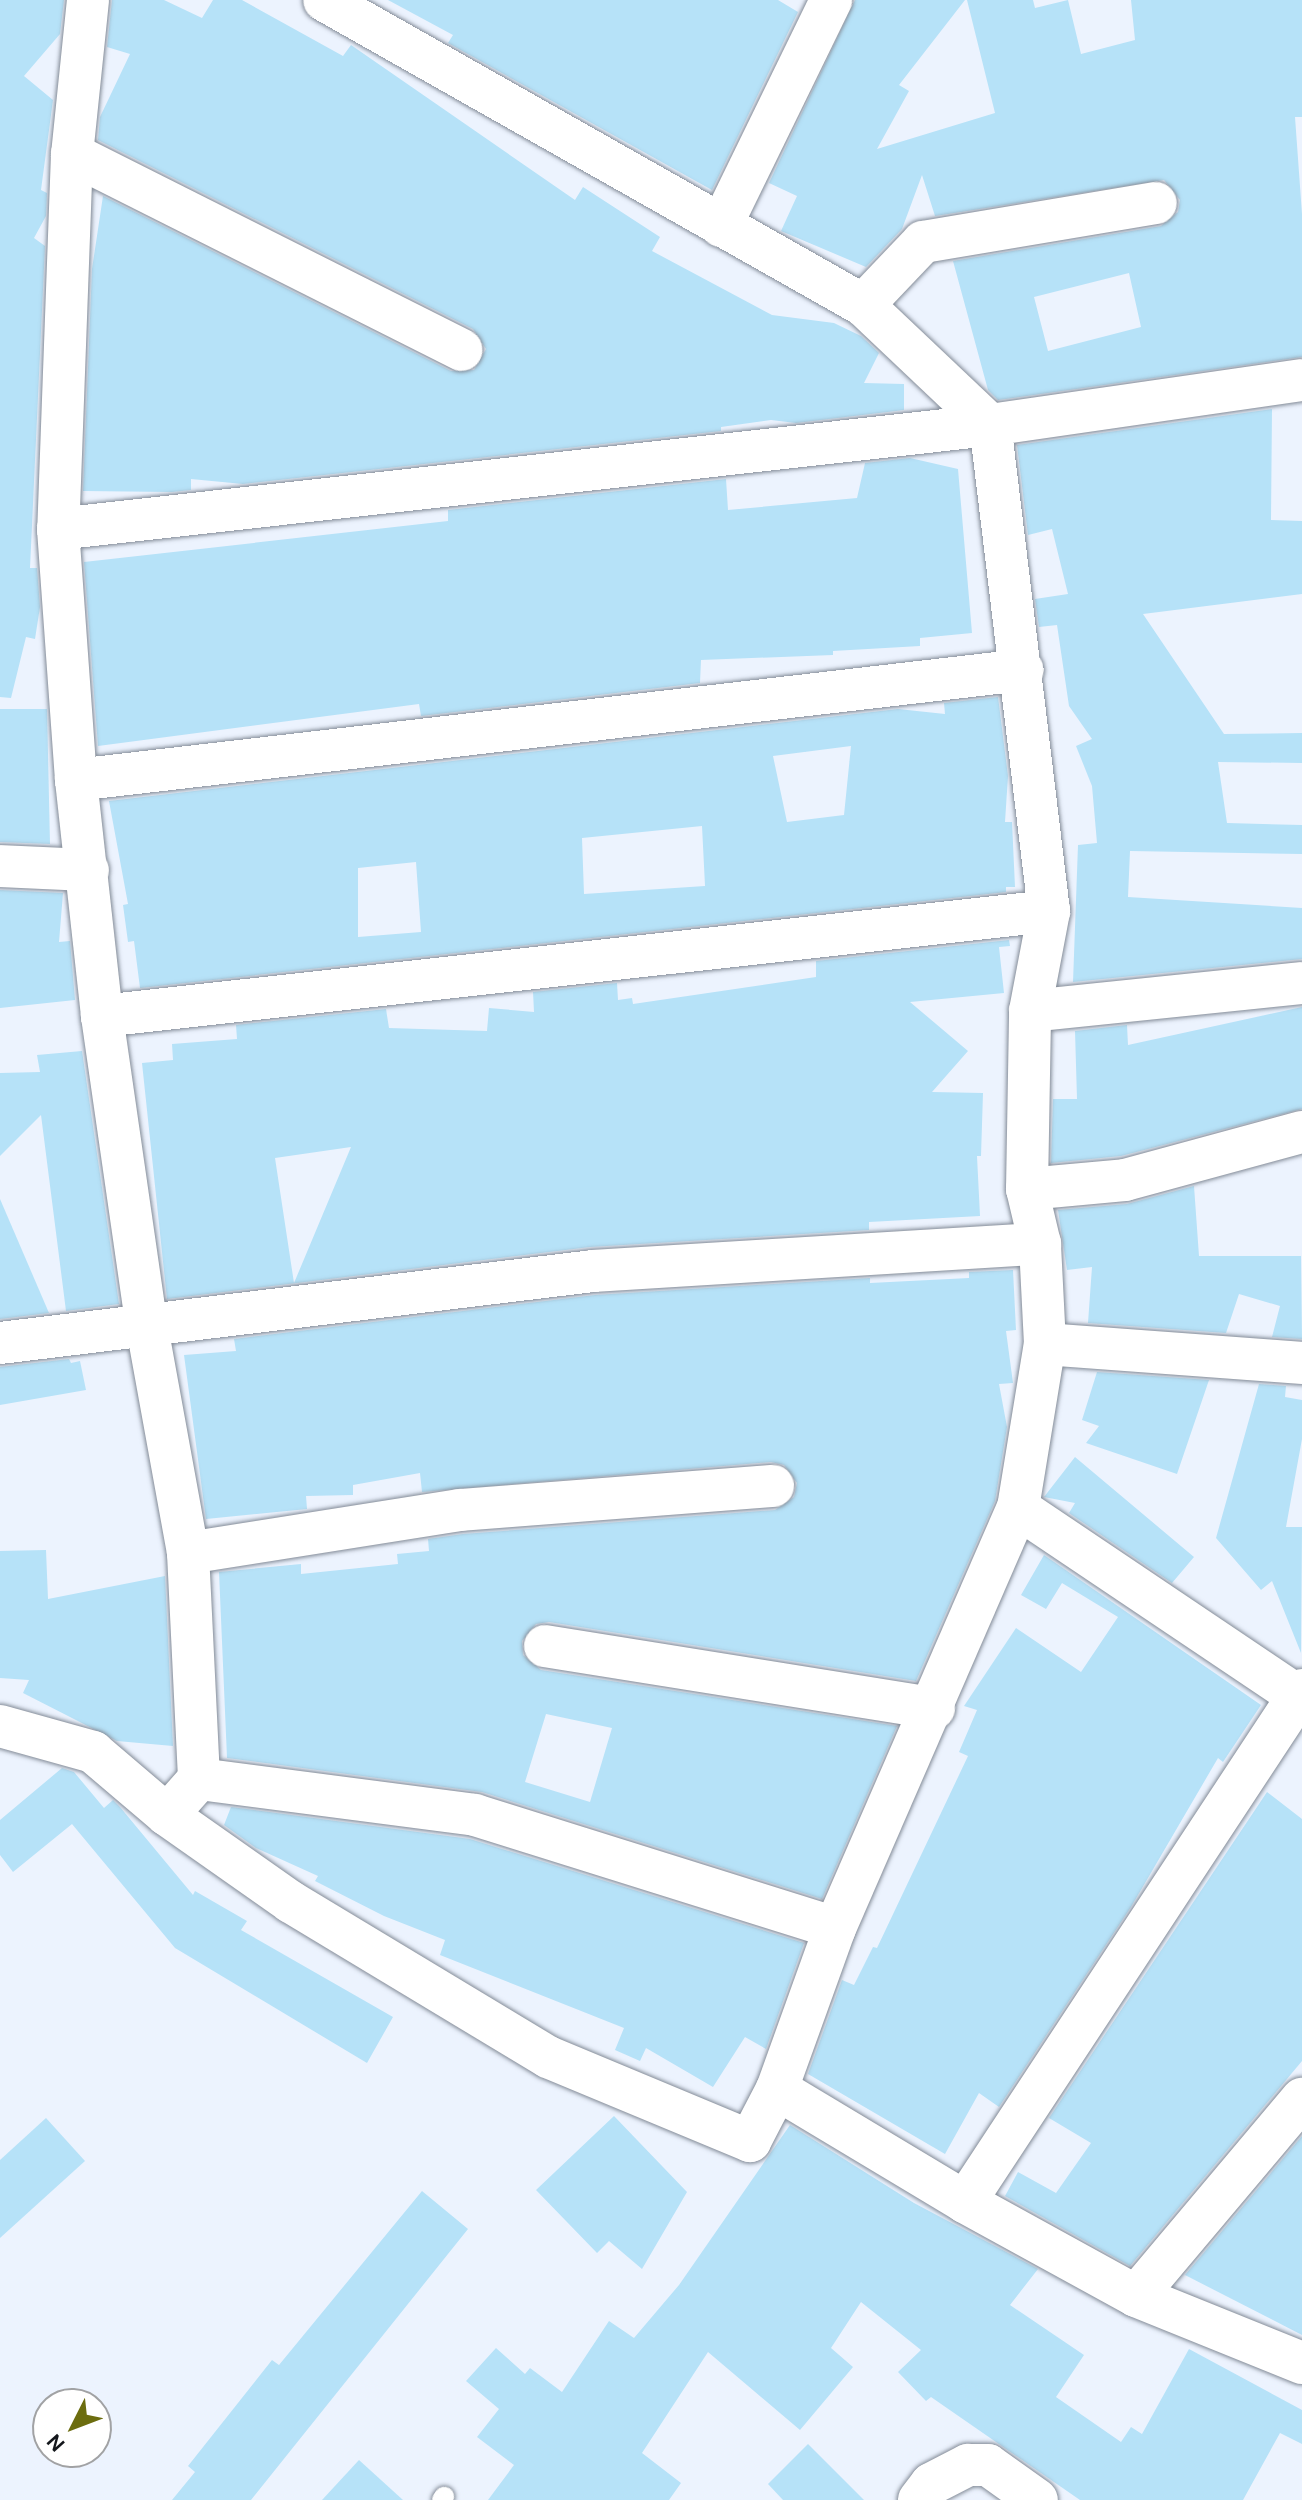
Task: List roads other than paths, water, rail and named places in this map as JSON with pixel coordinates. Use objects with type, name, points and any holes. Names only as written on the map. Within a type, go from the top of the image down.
[{"type":"street","points":[[88,0],[72,154],[58,529],[76,780],[102,1016],[147,1327],[188,1553],[199,1779],[167,1815]]},
{"type":"street","points":[[0,1726],[93,1752],[167,1815],[291,1902],[548,2057],[750,2141],[777,2089],[835,1928],[934,1708],[1018,1508],[1045,1344],[1040,1244],[1027,1189],[1030,1011],[1049,911],[1023,670],[990,425],[863,305],[324,0]]},
{"type":"street","points":[[721,226],[831,0]]},
{"type":"street","points":[[72,154],[462,350]]},
{"type":"street","points":[[863,305],[923,242],[1156,203]]},
{"type":"street","points":[[58,529],[990,425],[1302,380]]},
{"type":"street","points":[[76,780],[1023,670]]},
{"type":"street","points":[[0,866],[88,870]]},
{"type":"street","points":[[102,1016],[1049,911]]},
{"type":"street","points":[[1030,1011],[1302,983]]},
{"type":"street","points":[[1027,1189],[1125,1180],[1302,1132]]},
{"type":"street","points":[[0,1343],[593,1271],[1040,1244]]},
{"type":"street","points":[[1045,1344],[1302,1363]]},
{"type":"street","points":[[188,1553],[460,1510],[773,1486]]},
{"type":"street","points":[[965,2202],[1299,1693],[1018,1508]]},
{"type":"street","points":[[545,1646],[934,1708]]},
{"type":"street","points":[[199,1779],[475,1815],[835,1928]]},
{"type":"street","points":[[777,2089],[965,2202],[1136,2296],[1302,2363]]},
{"type":"street","points":[[1136,2296],[1302,2099]]},
{"type":"street","points":[[919,2500],[931,2484],[968,2465],[988,2465],[1037,2500]]}]
